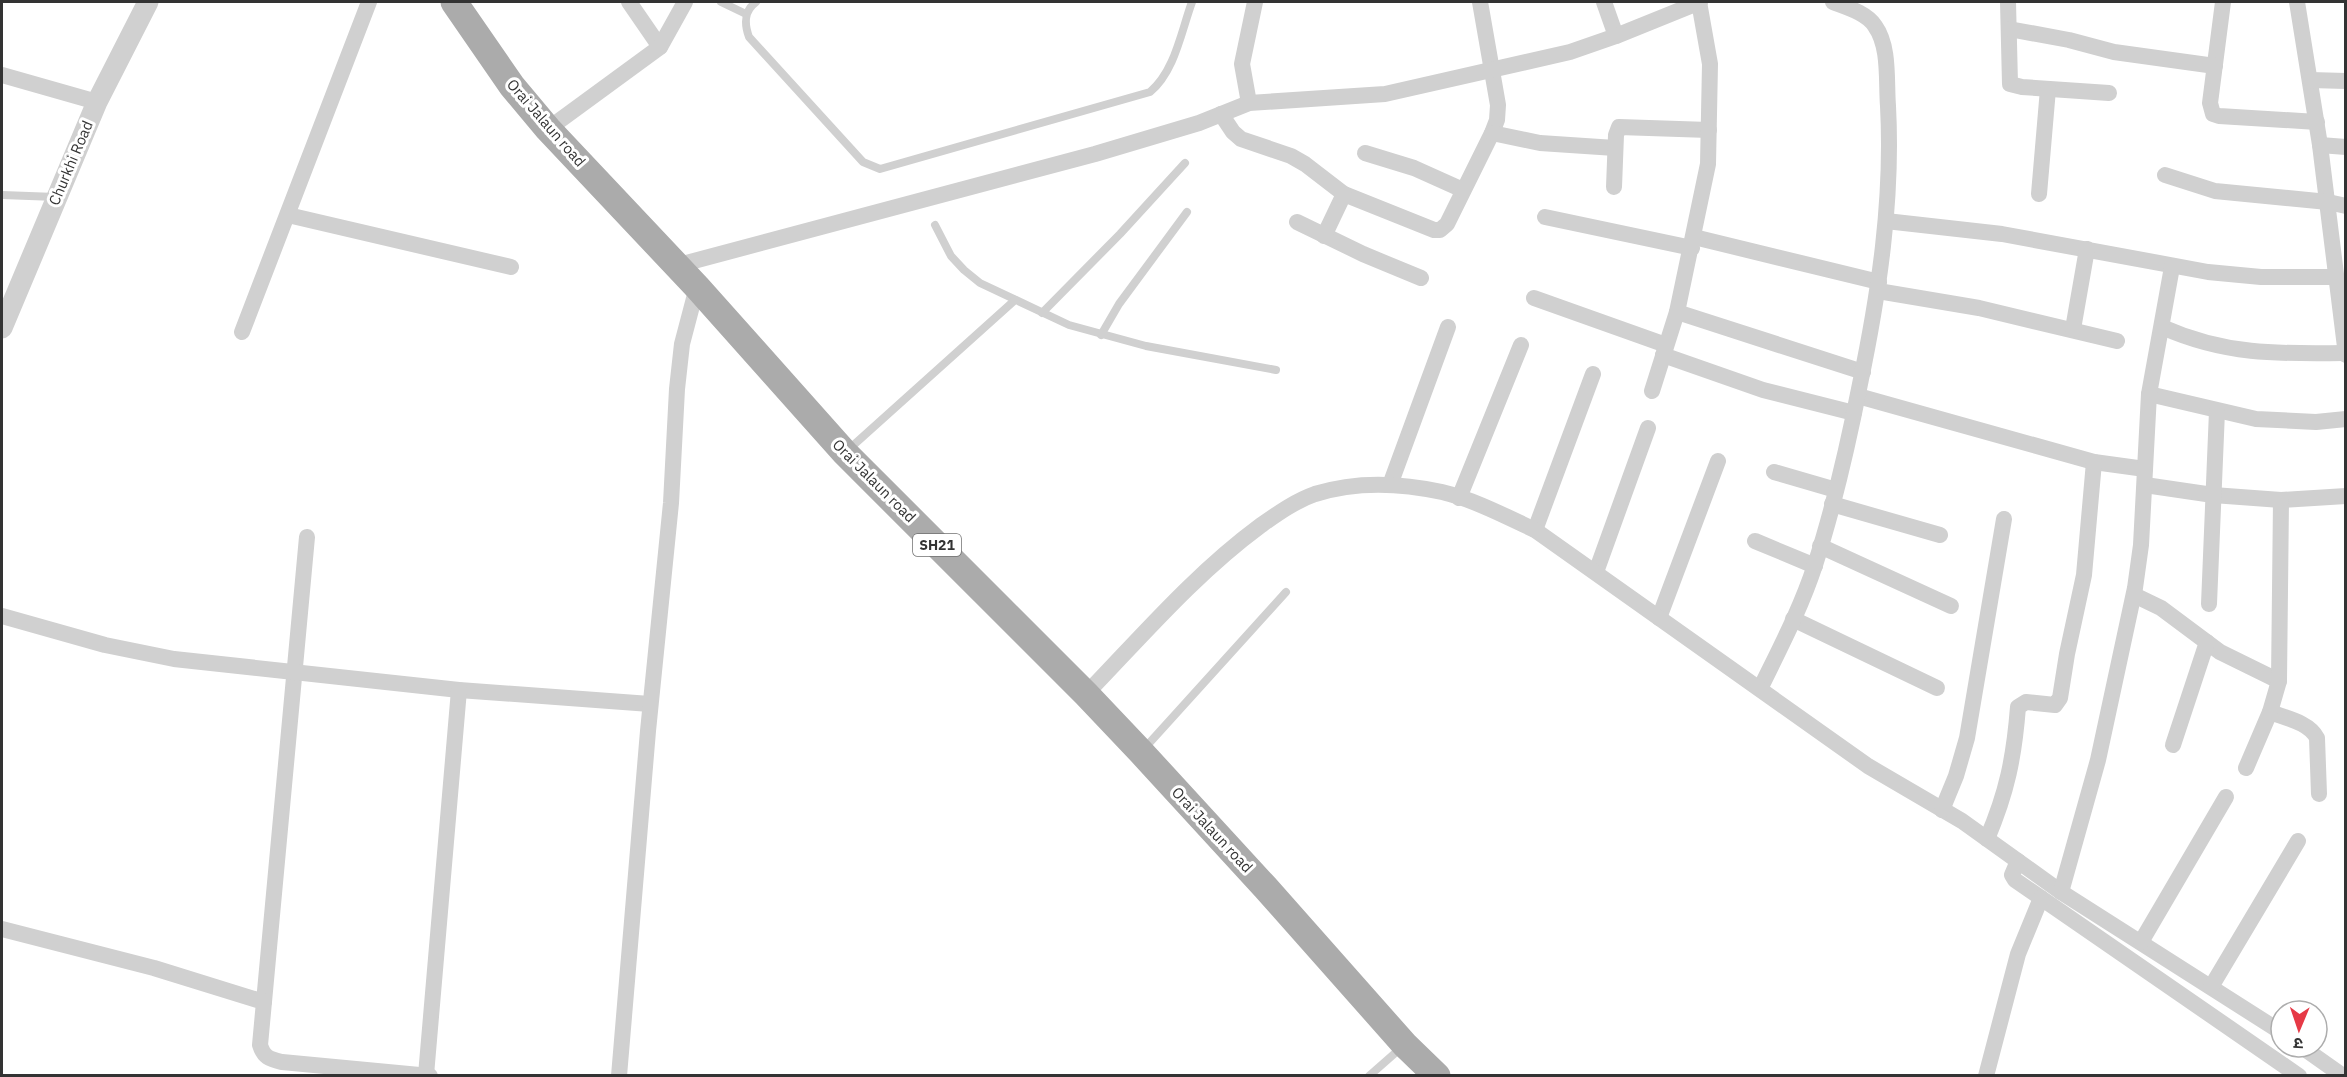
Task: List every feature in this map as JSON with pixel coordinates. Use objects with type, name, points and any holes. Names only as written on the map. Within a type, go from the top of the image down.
[{"type":"main road","name":"Orai Jalaun road","points":[[454,2],[512,86],[548,129],[697,287],[845,453],[1141,752],[1405,1045],[1437,1076]]},
{"type":"street","name":"Churkhi Road","points":[[2,328],[97,102],[148,2]]},
{"type":"street","points":[[242,332],[369,2]]},
{"type":"street","points":[[629,2],[660,47]]},
{"type":"street","points":[[548,129],[660,47],[684,2]]},
{"type":"street","points":[[1249,103],[1242,64],[1255,2]]},
{"type":"street","points":[[1221,114],[1233,132],[1241,139],[1291,156],[1344,194],[1434,230],[1440,230],[1447,224],[1497,120],[1498,105],[1480,2]]},
{"type":"street","points":[[1604,2],[1616,36]]},
{"type":"street","points":[[675,266],[1073,160],[1221,114],[1249,103],[1385,94],[1570,52],[1700,2],[1710,64],[1708,164],[1677,312],[1652,391]]},
{"type":"street","points":[[1760,689],[1815,566],[1834,497],[1863,372],[1878,287],[1886,221],[1889,122],[1882,37],[1874,24],[1865,17],[1833,2]]},
{"type":"street","points":[[2008,2],[2010,84],[2015,87],[2109,93]]},
{"type":"street","points":[[2223,2],[2210,103],[2213,114],[2317,122]]},
{"type":"street","points":[[2162,327],[2216,347],[2290,354],[2345,354],[2328,202],[2297,2]]},
{"type":"street","points":[[2009,29],[2069,40],[2114,52],[2215,66]]},
{"type":"street","points":[[2,75],[97,102]]},
{"type":"street","points":[[2310,80],[2346,81]]},
{"type":"street","points":[[2039,194],[2048,89]]},
{"type":"street","points":[[1614,187],[1617,130],[1623,126],[1709,130]]},
{"type":"street","points":[[1492,133],[1540,143],[1615,148]]},
{"type":"street","points":[[2320,145],[2346,147]]},
{"type":"street","points":[[1365,153],[1414,168],[1463,190]]},
{"type":"street","points":[[2165,175],[2215,191],[2328,202],[2346,206]]},
{"type":"street","points":[[1324,236],[1344,194]]},
{"type":"street","points":[[288,215],[511,267]]},
{"type":"street","points":[[1545,217],[1693,242],[2117,341]]},
{"type":"street","points":[[1886,221],[2001,234],[2172,267],[2261,277],[2336,277]]},
{"type":"street","points":[[1298,222],[1324,236],[1421,278]]},
{"type":"street","points":[[2073,329],[2087,249]]},
{"type":"street","points":[[2061,892],[2098,760],[2134,595],[2141,545],[2149,394],[2172,267]]},
{"type":"street","points":[[619,1076],[650,704],[671,503],[679,366],[682,344],[697,287]]},
{"type":"street","points":[[1534,298],[1763,390],[1854,413]]},
{"type":"street","points":[[1677,312],[1863,372]]},
{"type":"street","points":[[1390,485],[1448,327]]},
{"type":"street","points":[[1459,498],[1521,345]]},
{"type":"street","points":[[1535,530],[1593,375]]},
{"type":"street","points":[[2149,394],[2256,419],[2290,421],[2346,419]]},
{"type":"street","points":[[1858,396],[2213,495],[2281,500],[2346,495]]},
{"type":"street","points":[[2209,604],[2217,411]]},
{"type":"street","points":[[1596,572],[1648,428]]},
{"type":"street","points":[[1659,618],[1718,461]]},
{"type":"street","points":[[1987,839],[2002,802],[2010,772],[2018,707],[2026,702],[2055,705],[2060,698],[2084,575],[2094,462]]},
{"type":"street","points":[[1774,472],[1834,497],[1941,535]]},
{"type":"street","points":[[1086,694],[1191,585],[1244,538],[1283,510],[1314,495],[1350,486],[1390,485],[1444,493],[1479,504],[1535,530],[1868,766],[1987,839],[2015,868],[2061,892],[2269,1024]]},
{"type":"street","points":[[2246,768],[2270,712],[2278,681],[2281,500]]},
{"type":"street","points":[[1942,810],[1956,776],[1969,726],[2004,519]]},
{"type":"street","points":[[307,537],[260,1045],[263,1055],[282,1062],[353,1073],[430,1076]]},
{"type":"street","points":[[1755,541],[1815,566]]},
{"type":"street","points":[[1820,546],[1951,606]]},
{"type":"street","points":[[2134,595],[2161,608],[2236,661],[2278,681]]},
{"type":"street","points":[[2,616],[105,645],[163,657],[459,690],[650,704]]},
{"type":"street","points":[[1793,619],[1937,688]]},
{"type":"street","points":[[2174,745],[2207,642]]},
{"type":"street","points":[[426,1075],[459,690]]},
{"type":"street","points":[[2270,712],[2307,726],[2314,732],[2317,738],[2319,794]]},
{"type":"street","points":[[2141,942],[2226,797]]},
{"type":"street","points":[[2211,987],[2298,841]]},
{"type":"street","points":[[2015,868],[2015,880],[2299,1076]]},
{"type":"street","points":[[1986,1076],[2018,954],[2041,898]]},
{"type":"street","points":[[2,929],[154,968],[264,1002]]},
{"type":"street","points":[[2319,1059],[2343,1076]]},
{"type":"lane","points":[[721,2],[746,14]]},
{"type":"lane","points":[[756,2],[749,7],[746,14],[746,27],[749,36],[762,54],[863,162],[880,169],[902,165],[1150,92],[1160,84],[1168,72],[1192,2]]},
{"type":"lane","points":[[1042,313],[1120,234],[1185,163]]},
{"type":"lane","points":[[2,195],[57,197]]},
{"type":"lane","points":[[1101,335],[1119,304],[1187,212]]},
{"type":"lane","points":[[935,225],[951,256],[980,283],[1069,325],[1146,346],[1276,370]]},
{"type":"lane","points":[[845,453],[1015,300]]},
{"type":"lane","points":[[1141,752],[1286,592]]},
{"type":"lane","points":[[1369,1076],[1405,1045]]}]
